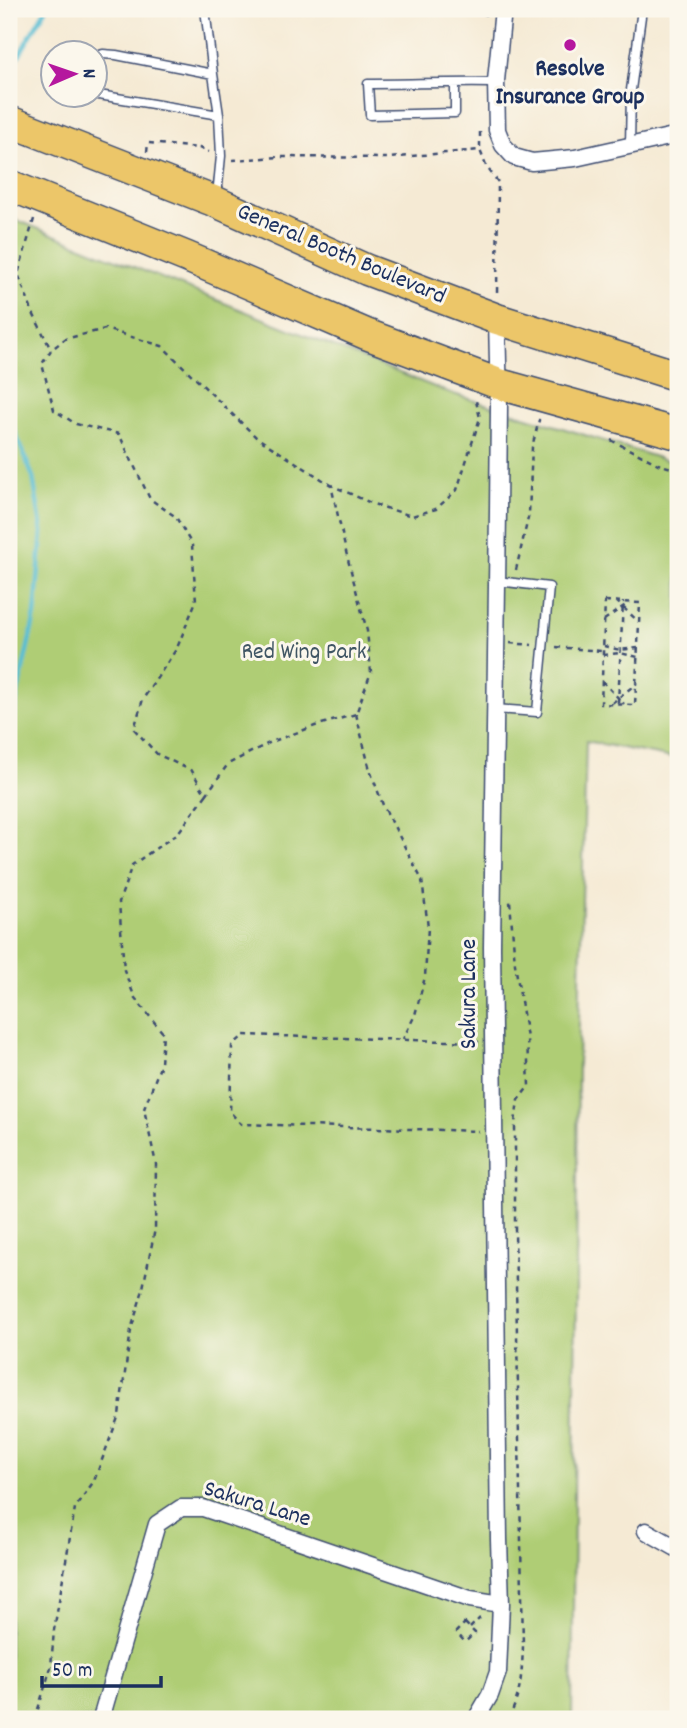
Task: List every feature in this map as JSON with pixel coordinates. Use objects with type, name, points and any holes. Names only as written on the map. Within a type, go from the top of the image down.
[{"type":"highway","name":"General Booth Boulevard","points":[[9,121],[216,202],[367,271],[497,310],[678,376]]},
{"type":"highway","points":[[9,185],[187,257],[499,395],[678,434]]},
{"type":"street","points":[[503,9],[496,83],[497,130],[503,145],[513,157],[532,162],[575,158],[678,135]]},
{"type":"street","name":"Sakura Lane","points":[[476,1719],[490,1695],[498,1672],[501,1604],[492,947],[495,709],[505,582],[497,310]]},
{"type":"street","name":"Sakura Lane","points":[[100,1719],[157,1524],[181,1507],[203,1508],[470,1599],[501,1604]]},
{"type":"street","points":[[646,1531],[678,1549]]},
{"type":"lane","points":[[205,9],[219,115],[221,156],[216,202]]},
{"type":"lane","points":[[630,146],[631,90],[642,9]]},
{"type":"lane","points":[[108,54],[214,74]]},
{"type":"lane","points":[[455,83],[456,113],[370,115],[368,84],[455,83],[496,83]]},
{"type":"lane","points":[[108,96],[219,115]]},
{"type":"lane","points":[[495,709],[537,712],[549,587],[505,582]]},
{"type":"path","points":[[148,144],[200,148],[234,160],[279,157],[388,158],[480,150],[486,166],[498,182],[497,310]]},
{"type":"path","points":[[40,197],[18,274],[51,350]]},
{"type":"path","points":[[206,795],[192,771],[158,754],[134,729],[143,699],[177,648],[196,601],[192,545],[176,517],[150,499],[119,434],[76,425],[54,410],[42,364],[51,350],[65,340],[104,329],[162,346],[256,437],[331,485],[373,504],[412,516],[436,509],[457,490],[480,418],[476,401],[499,395],[539,420],[532,447],[529,514],[505,582]]},
{"type":"path","points":[[611,441],[658,464],[678,470]]},
{"type":"path","points":[[331,485],[367,631],[371,672],[356,715],[370,770],[383,805],[422,880],[428,927],[425,977],[415,1014],[403,1039]]},
{"type":"path","points":[[605,601],[616,601],[640,603],[635,705],[601,704],[605,601]]},
{"type":"path","points":[[616,601],[639,623]]},
{"type":"path","points":[[618,705],[623,602]]},
{"type":"path","points":[[604,620],[630,602]]},
{"type":"path","points":[[603,645],[638,657]]},
{"type":"path","points":[[602,655],[638,648]]},
{"type":"path","points":[[602,681],[625,705]]},
{"type":"path","points":[[611,704],[636,683]]},
{"type":"path","points":[[36,1719],[51,1667],[54,1630],[75,1508],[94,1481],[119,1415],[131,1330],[142,1293],[155,1229],[156,1164],[144,1109],[161,1064],[163,1033],[135,998],[124,970],[119,902],[132,865],[178,833],[228,764],[271,742],[356,715]]},
{"type":"path","points":[[508,1719],[521,1683],[523,1646],[515,1124],[518,1100],[529,1086],[527,1038],[515,964],[510,898]]},
{"type":"path","points":[[493,1042],[244,1034],[232,1046],[230,1112],[241,1124],[493,1131]]},
{"type":"path","points":[[465,1623],[475,1633],[465,1642],[456,1632],[465,1623]]},
{"type":"green space","name":"Red Wing Park","points":[[9,217],[447,392],[678,464],[678,759],[586,741],[578,1064],[572,1719],[9,1719]]},
{"type":"waterway","points":[[9,72],[46,9]]},
{"type":"waterway","points":[[9,417],[33,477],[42,532],[35,615],[9,732]]},
{"type":"waterway","points":[[9,1043],[14,1085],[9,1106]]},
{"type":"place","name":"Resolve Insurance Group","points":[[570,45]]}]
